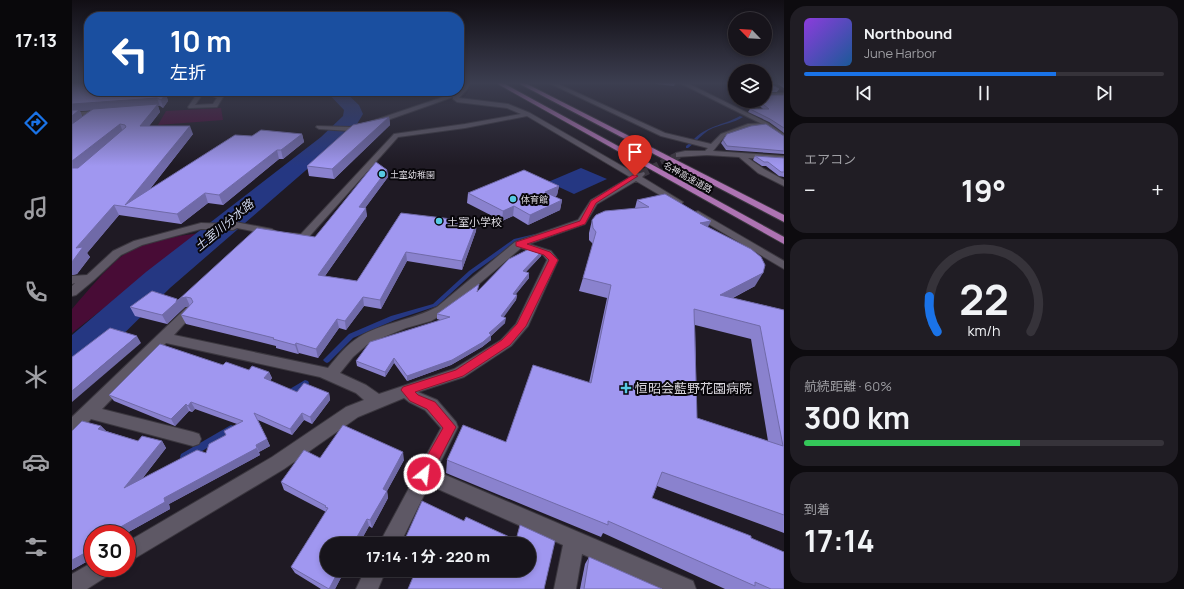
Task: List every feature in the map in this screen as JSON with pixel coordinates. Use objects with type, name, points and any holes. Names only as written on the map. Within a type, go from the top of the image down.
[{"type":"highway","name":"名神高速道路","points":[[549,110],[784,241]]},
{"type":"highway","name":"名神高速道路","points":[[574,110],[784,219]]},
{"type":"street","points":[[319,127],[350,129],[365,126],[409,110]]},
{"type":"street","points":[[519,110],[638,175],[784,266]]},
{"type":"street","points":[[611,110],[663,135],[689,141],[709,149],[741,155],[784,158]]},
{"type":"street","points":[[739,110],[766,124],[784,137]]},
{"type":"street","points":[[72,115],[110,112]]},
{"type":"street","points":[[84,122],[95,113]]},
{"type":"street","points":[[72,292],[90,278],[117,253],[128,246],[156,237],[202,226],[235,226],[303,237],[396,135],[466,126],[528,114]]},
{"type":"street","points":[[679,155],[709,149],[723,135],[748,126],[766,124]]},
{"type":"street","points":[[741,155],[784,184]]},
{"type":"street","points":[[332,375],[348,353],[364,340],[402,324],[426,318],[441,310],[519,244],[582,222],[594,202],[638,175]]},
{"type":"street","points":[[136,548],[278,463],[352,412],[407,390],[459,373],[506,343],[521,326],[553,260],[547,253],[519,244]]},
{"type":"street","points":[[72,280],[90,278]]},
{"type":"street","points":[[72,428],[190,311]]},
{"type":"street","points":[[163,338],[332,375],[361,388],[378,402]]},
{"type":"street","points":[[392,537],[424,474],[450,427],[431,405],[414,398],[407,390]]},
{"type":"street","points":[[88,412],[193,439]]},
{"type":"street","points":[[424,474],[685,589]]},
{"type":"street","points":[[565,589],[574,540]]},
{"type":"street","points":[[72,586],[87,577]]},
{"type":"street","points":[[367,589],[373,577]]},
{"type":"shaded area","points":[[221,110],[223,120],[158,125],[166,111]]},
{"type":"shaded area","points":[[200,233],[72,333],[72,309],[99,278],[121,257],[145,244],[173,237]]},
{"type":"water","points":[[581,168],[607,179],[574,194],[548,182]]},
{"type":"building","points":[[72,110],[78,110],[72,116]]},
{"type":"building","points":[[91,110],[153,110],[140,126],[190,126],[125,205],[235,135],[252,136],[261,130],[302,134],[281,150],[277,150],[219,195],[205,193],[177,214],[114,205],[76,248],[83,247],[72,262],[72,168],[78,168],[126,127],[125,125],[120,124],[72,161],[72,124]]},
{"type":"building","points":[[753,110],[784,110],[784,128],[770,119]]},
{"type":"building","points":[[389,117],[332,169],[307,166],[353,125]]},
{"type":"building","points":[[766,124],[784,136],[784,151],[727,146],[723,140],[727,134],[751,126]]},
{"type":"building","points":[[755,156],[784,158],[784,172],[781,172],[768,162],[764,162]]},
{"type":"building","points":[[376,162],[387,170],[359,207],[366,208],[318,275],[357,281],[401,213],[477,222],[462,261],[406,252],[380,300],[363,297],[345,321],[337,319],[316,349],[296,343],[295,345],[273,339],[274,338],[181,315],[193,302],[191,298],[181,298],[162,315],[130,307],[152,291],[177,299],[176,302],[257,228],[315,237]]},
{"type":"building","points":[[524,170],[559,186],[545,192],[562,200],[530,215],[514,206],[503,211],[468,193]]},
{"type":"building","name":"恒昭会藍野花園病院","points":[[665,194],[711,221],[700,223],[751,249],[761,257],[765,265],[763,273],[720,295],[784,310],[784,515],[662,472],[652,498],[751,536],[751,538],[784,552],[784,589],[771,589],[755,582],[755,586],[608,521],[608,525],[447,460],[463,425],[506,442],[533,365],[591,383],[611,285],[583,278],[596,232],[593,228],[592,220],[596,215],[605,211],[649,207],[637,200]],"holes":[[[694,309],[760,326],[783,446],[697,418]]]},
{"type":"building","points":[[531,248],[542,251],[523,271],[529,273],[513,294],[517,295],[501,316],[506,318],[489,333],[491,335],[483,342],[452,360],[407,376],[394,358],[385,372],[356,361],[370,342],[450,317],[437,314],[479,284],[477,292],[509,259]]},
{"type":"building","points":[[110,328],[137,336],[72,391],[72,357]]},
{"type":"building","points":[[160,344],[223,365],[226,362],[249,370],[252,366],[269,372],[264,378],[297,392],[304,383],[329,393],[310,417],[302,413],[290,429],[254,413],[267,439],[256,445],[257,448],[164,498],[165,502],[124,525],[84,525],[84,554],[72,560],[72,431],[82,421],[101,426],[98,429],[138,441],[142,436],[162,441],[124,488],[197,450],[206,453],[209,444],[226,435],[224,431],[243,421],[191,402],[188,406],[186,404],[171,419],[109,395]]},
{"type":"building","points":[[343,425],[403,452],[383,489],[387,491],[370,520],[367,519],[357,537],[320,537],[320,577],[335,577],[329,589],[291,567],[328,508],[281,482],[304,450],[320,458]]},
{"type":"building","points":[[422,501],[464,521],[466,517],[509,537],[406,537]]},
{"type":"building","points":[[520,525],[555,541],[544,589],[408,589],[413,577],[536,577],[536,537],[517,537]]},
{"type":"building","points":[[589,557],[662,589],[584,589]]},
{"type":"waterway","name":"土室川分水路","points":[[72,359],[158,280],[328,141],[350,120],[354,114],[353,110]]},
{"type":"waterway","points":[[694,141],[711,128],[741,117]]},
{"type":"waterway","points":[[687,147],[692,143]]},
{"type":"waterway","points":[[327,360],[351,336],[393,318],[435,305],[471,272],[516,240],[535,236]]},
{"type":"waterway","points":[[286,395],[305,383]]},
{"type":"waterway","points":[[184,457],[231,429]]},
{"type":"tunnel","points":[[641,174],[679,155]]},
{"type":"place","name":"土室幼稚園","points":[[382,174]]},
{"type":"place","name":"体育館","points":[[513,199]]},
{"type":"place","name":"土室小学校","points":[[439,221]]},
{"type":"place","name":"恒昭会藍野花園病院","points":[[626,388]]},
{"type":"route","points":[[424,474],[450,427],[431,405],[414,398],[407,390],[459,373],[506,343],[521,326],[553,260],[547,253],[519,244],[582,222],[594,202],[635,176]]}]
